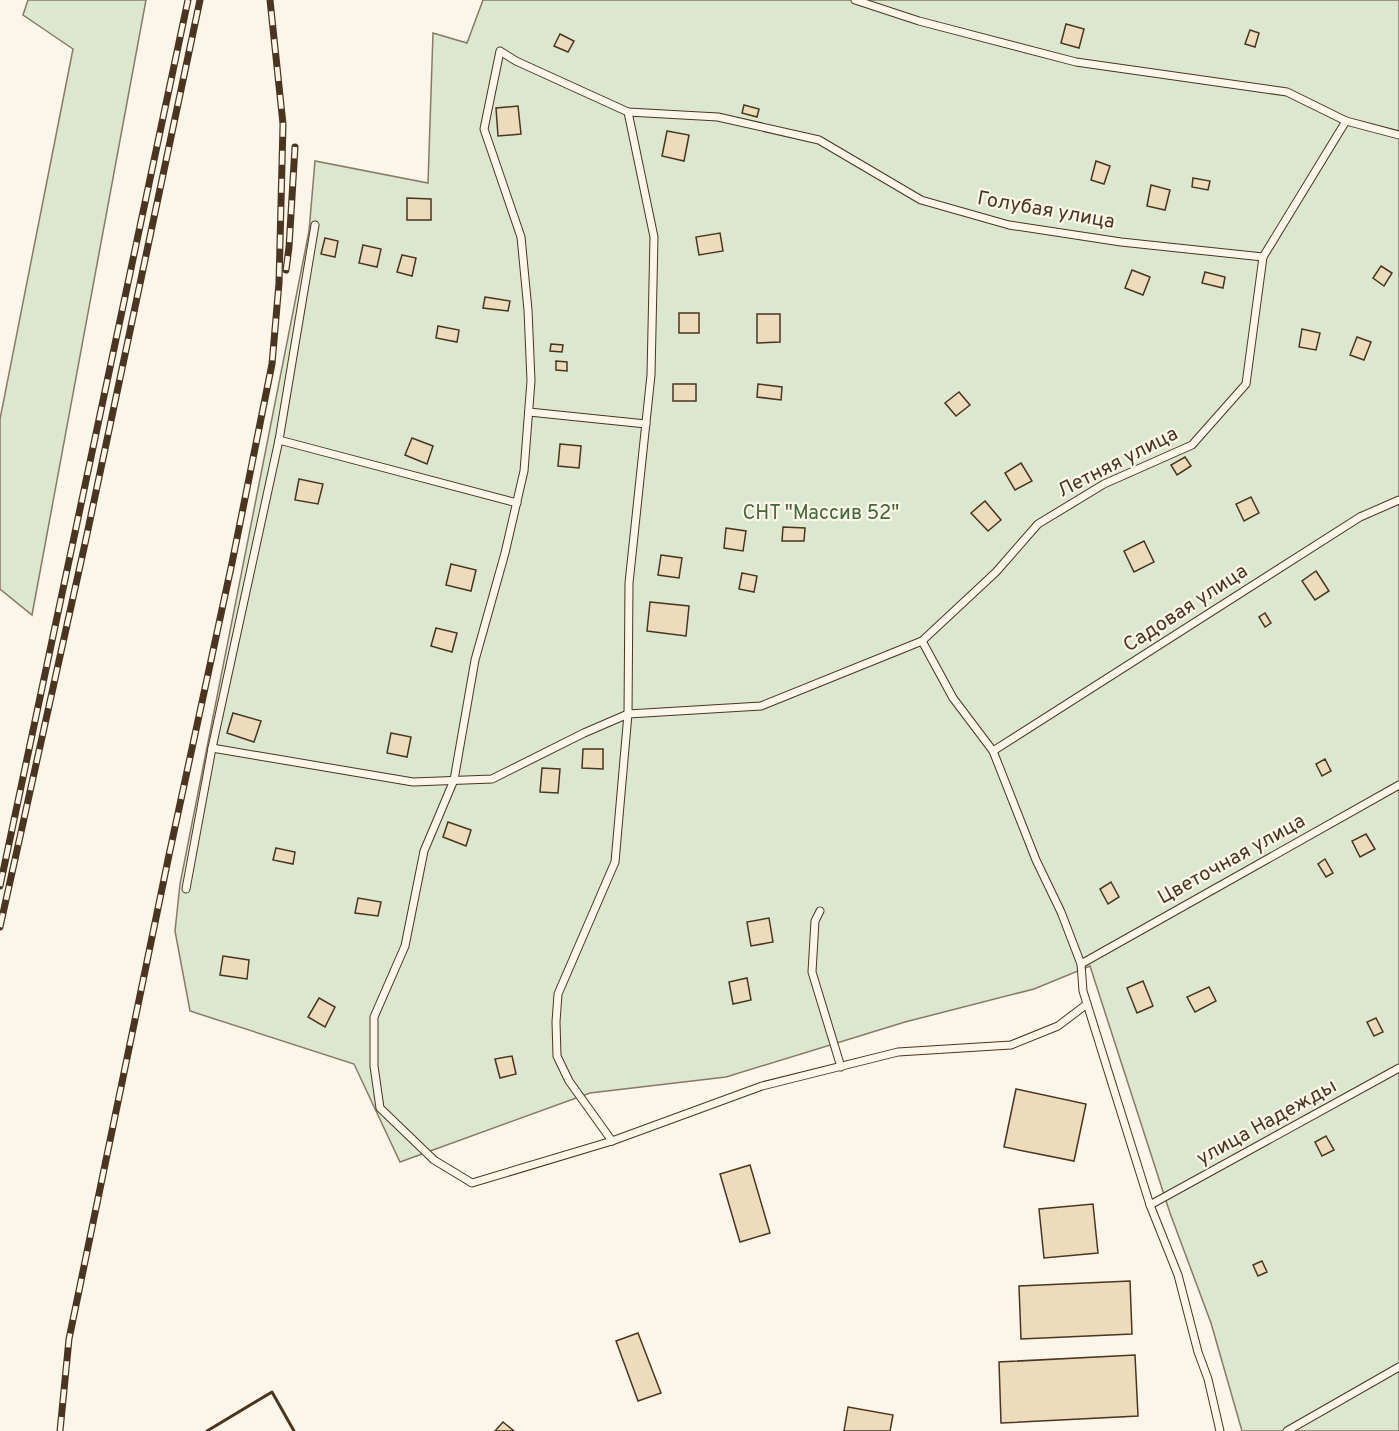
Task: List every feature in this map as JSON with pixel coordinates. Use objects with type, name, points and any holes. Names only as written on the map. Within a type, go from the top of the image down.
[{"type":"lane","points":[[855,0],[919,21],[1076,62],[1287,92],[1346,121],[1399,135]]},
{"type":"lane","points":[[612,1141],[569,1081],[557,1056],[556,1023],[558,994],[615,862],[628,714],[629,583],[651,375],[654,237],[628,112],[516,61],[500,51],[484,129],[521,237],[528,310],[531,381],[524,471],[505,553],[475,660],[454,780],[424,851],[405,946],[374,1017],[374,1066],[380,1108],[434,1160],[472,1183],[612,1141],[762,1086],[898,1052],[1011,1045],[1058,1026],[1087,1004]]},
{"type":"lane","name":"Голубая улица","points":[[628,112],[718,117],[819,140],[921,200],[1009,225],[1121,242],[1263,257]]},
{"type":"lane","name":"Летняя улица","points":[[922,641],[996,572],[1038,524],[1104,484],[1192,445],[1246,384],[1263,257],[1346,121]]},
{"type":"lane","points":[[186,889],[212,748],[279,440],[315,225]]},
{"type":"lane","points":[[529,412],[646,424]]},
{"type":"lane","points":[[279,440],[517,503]]},
{"type":"lane","name":"Садовая улица","points":[[993,751],[1360,517],[1399,500]]},
{"type":"lane","points":[[212,748],[413,782],[492,779],[584,733],[628,714],[761,706],[922,641],[953,698],[993,751],[1036,860],[1061,912],[1081,964],[1083,991],[1150,1205],[1178,1275],[1198,1352],[1208,1379],[1220,1431]]},
{"type":"lane","name":"Цветочная улица","points":[[1081,964],[1399,785]]},
{"type":"lane","points":[[820,911],[814,921],[812,972],[841,1067]]},
{"type":"lane","name":"улица Надежды","points":[[1150,1205],[1399,1068]]},
{"type":"lane","points":[[1287,1431],[1399,1367]]},
{"type":"green space","points":[[28,0],[146,0],[32,615],[0,589],[0,419],[73,49],[23,15]]},
{"type":"green space","name":"СНТ \"Массив 52\"","points":[[483,0],[1399,0],[1399,1431],[1242,1431],[1211,1323],[1170,1213],[1090,966],[1034,989],[905,1022],[726,1077],[590,1093],[400,1162],[354,1064],[190,1011],[175,931],[180,884],[309,231],[315,161],[428,183],[433,33],[467,43]]},
{"type":"building","points":[[1066,24],[1084,29],[1079,48],[1061,43]]},
{"type":"building","points":[[1250,30],[1259,33],[1255,47],[1245,44]]},
{"type":"building","points":[[560,34],[574,41],[568,52],[554,46]]},
{"type":"building","points":[[744,105],[759,109],[757,117],[742,113]]},
{"type":"building","points":[[518,106],[521,134],[498,136],[496,108]]},
{"type":"building","points":[[667,131],[689,135],[684,161],[662,156]]},
{"type":"building","points":[[1096,161],[1110,166],[1104,184],[1091,180]]},
{"type":"building","points":[[1193,178],[1210,181],[1208,190],[1192,187]]},
{"type":"building","points":[[1151,185],[1170,190],[1165,210],[1147,206]]},
{"type":"building","points":[[407,198],[431,199],[431,220],[407,220]]},
{"type":"building","points":[[720,233],[723,251],[699,255],[696,237]]},
{"type":"building","points":[[325,238],[338,241],[335,257],[321,254]]},
{"type":"building","points":[[363,245],[381,249],[377,267],[359,263]]},
{"type":"building","points":[[402,255],[416,258],[412,276],[397,272]]},
{"type":"building","points":[[1381,266],[1392,273],[1384,286],[1373,278]]},
{"type":"building","points":[[1132,270],[1150,277],[1143,295],[1125,288]]},
{"type":"building","points":[[1205,272],[1225,277],[1223,288],[1202,283]]},
{"type":"building","points":[[485,297],[510,301],[508,311],[483,308]]},
{"type":"building","points":[[679,313],[699,313],[699,333],[679,333]]},
{"type":"building","points":[[757,314],[780,314],[780,342],[757,343]]},
{"type":"building","points":[[438,326],[459,330],[457,342],[436,338]]},
{"type":"building","points":[[1302,329],[1320,333],[1316,350],[1299,347]]},
{"type":"building","points":[[1357,337],[1371,342],[1364,360],[1350,355]]},
{"type":"building","points":[[551,344],[563,345],[562,352],[550,351]]},
{"type":"building","points":[[556,361],[567,362],[567,371],[556,370]]},
{"type":"building","points":[[673,384],[696,384],[696,401],[673,401]]},
{"type":"building","points":[[758,384],[782,387],[781,400],[757,397]]},
{"type":"building","points":[[959,392],[970,405],[956,416],[945,403]]},
{"type":"building","points":[[412,438],[433,446],[427,464],[405,455]]},
{"type":"building","points":[[560,444],[581,446],[579,468],[558,466]]},
{"type":"building","points":[[1185,457],[1191,466],[1177,475],[1171,465]]},
{"type":"building","points":[[1021,463],[1032,481],[1015,490],[1005,473]]},
{"type":"building","points":[[299,479],[323,484],[318,504],[295,500]]},
{"type":"building","points":[[1251,497],[1259,513],[1244,521],[1236,504]]},
{"type":"building","points":[[985,501],[1001,520],[988,531],[971,513]]},
{"type":"building","points":[[783,527],[805,528],[804,541],[782,541]]},
{"type":"building","points":[[726,528],[746,531],[743,551],[724,548]]},
{"type":"building","points":[[1144,541],[1154,562],[1134,572],[1124,551]]},
{"type":"building","points":[[661,555],[682,558],[679,578],[658,575]]},
{"type":"building","points":[[451,564],[476,570],[471,591],[446,585]]},
{"type":"building","points":[[1316,571],[1329,591],[1315,600],[1302,581]]},
{"type":"building","points":[[742,573],[757,576],[754,592],[739,589]]},
{"type":"building","points":[[650,602],[689,606],[686,636],[647,631]]},
{"type":"building","points":[[1265,613],[1271,623],[1265,627],[1259,617]]},
{"type":"building","points":[[436,628],[457,633],[452,652],[431,646]]},
{"type":"building","points":[[233,713],[261,721],[254,742],[227,733]]},
{"type":"building","points":[[391,733],[411,737],[407,757],[387,753]]},
{"type":"building","points":[[583,749],[603,749],[603,769],[582,768]]},
{"type":"building","points":[[1325,759],[1331,771],[1322,776],[1316,764]]},
{"type":"building","points":[[542,768],[560,769],[558,793],[540,792]]},
{"type":"building","points":[[448,822],[471,830],[466,846],[443,837]]},
{"type":"building","points":[[1366,834],[1375,849],[1360,857],[1352,841]]},
{"type":"building","points":[[276,848],[295,852],[293,864],[273,860]]},
{"type":"building","points":[[1325,859],[1333,873],[1326,877],[1318,864]]},
{"type":"building","points":[[1111,882],[1119,897],[1108,904],[1100,889]]},
{"type":"building","points":[[358,898],[381,902],[378,916],[355,913]]},
{"type":"building","points":[[769,918],[773,942],[751,946],[747,922]]},
{"type":"building","points":[[223,956],[249,960],[247,979],[220,975]]},
{"type":"building","points":[[747,978],[751,1000],[733,1004],[729,982]]},
{"type":"building","points":[[1143,981],[1153,1006],[1137,1013],[1127,988]]},
{"type":"building","points":[[1209,987],[1216,1001],[1195,1012],[1187,997]]},
{"type":"building","points":[[319,998],[335,1007],[325,1027],[308,1017]]},
{"type":"building","points":[[1376,1018],[1383,1032],[1374,1036],[1367,1022]]},
{"type":"building","points":[[512,1056],[516,1074],[500,1078],[495,1059]]},
{"type":"building","points":[[1016,1089],[1086,1104],[1074,1161],[1004,1147]]},
{"type":"building","points":[[1326,1136],[1334,1150],[1322,1156],[1315,1142]]},
{"type":"building","points":[[750,1165],[770,1233],[740,1242],[720,1174]]},
{"type":"building","points":[[1093,1204],[1098,1253],[1044,1258],[1039,1209]]},
{"type":"building","points":[[1262,1261],[1267,1272],[1258,1276],[1253,1265]]},
{"type":"building","points":[[1130,1281],[1132,1334],[1021,1339],[1019,1286]]},
{"type":"building","points":[[638,1333],[661,1393],[638,1401],[616,1341]]},
{"type":"building","points":[[1135,1355],[1138,1416],[1001,1423],[999,1362]]},
{"type":"building","points":[[848,1407],[893,1415],[890,1431],[844,1431]]},
{"type":"building","points":[[503,1422],[514,1431],[495,1431]]},
{"type":"railway","points":[[0,886],[188,0]]},
{"type":"railway","points":[[0,927],[86,539],[200,0]]},
{"type":"railway","points":[[60,1431],[69,1339],[272,364],[279,283],[283,124],[270,0]]},
{"type":"railway","points":[[286,270],[295,147]]},
{"type":"wall","points":[[207,1431],[272,1392],[294,1431]]}]
